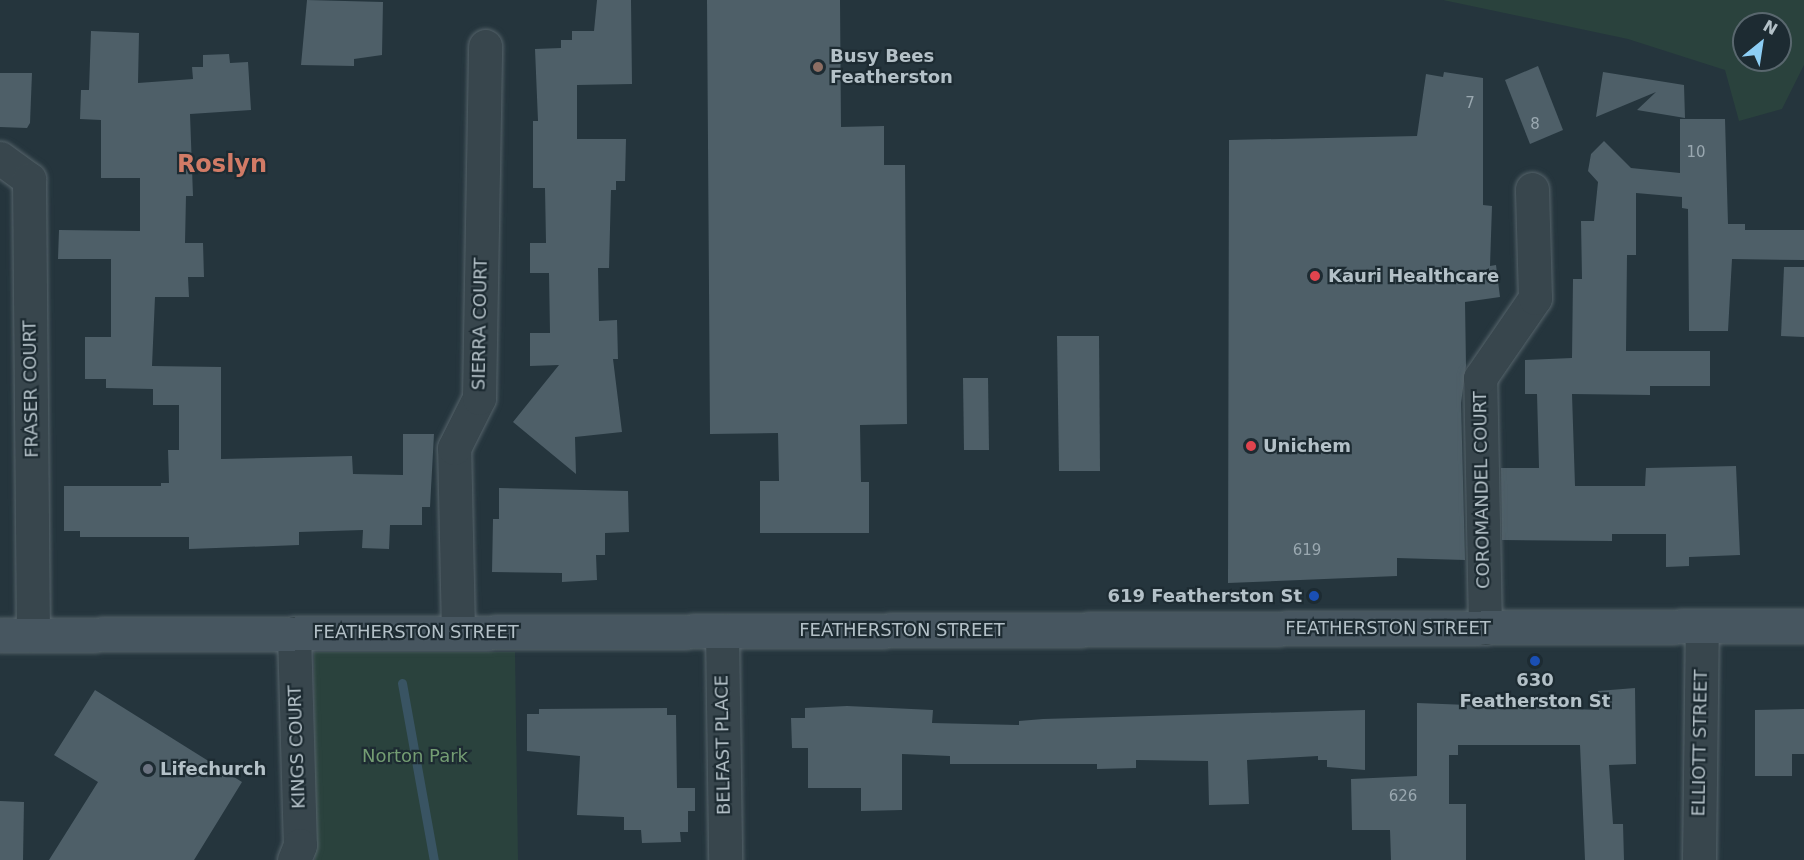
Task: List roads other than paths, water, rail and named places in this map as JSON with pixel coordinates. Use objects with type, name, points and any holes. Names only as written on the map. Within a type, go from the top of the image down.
[{"type":"main road","name":"FEATHERSTON STREET","points":[[0,636],[1804,626]]},
{"type":"street","name":"SIERRA COURT","points":[[459,632],[454,448],[479,398],[485,46]]},
{"type":"street","name":"FRASER COURT","points":[[0,158],[29,179],[33,635]]},
{"type":"street","name":"COROMANDEL COURT","points":[[1485,628],[1480,378],[1535,298],[1532,189]]},
{"type":"street","name":"ELLIOTT STREET","points":[[1699,860],[1702,627]]},
{"type":"street","name":"BELFAST PLACE","points":[[722,631],[725,860]]},
{"type":"street","name":"KINGS COURT","points":[[294,633],[300,845],[294,860]]},
{"type":"waterway","points":[[402,683],[434,860]]},
{"type":"place","name":"Busy Bees Featherston","points":[[818,67]]},
{"type":"place","name":"Kauri Healthcare","points":[[1315,276]]},
{"type":"place","name":"Unichem","points":[[1251,446]]},
{"type":"place","name":"619 Featherston St","points":[[1314,596]]},
{"type":"place","name":"630 Featherston St","points":[[1535,661]]},
{"type":"place","name":"Lifechurch","points":[[148,769]]},
{"type":"district","name":"Roslyn","points":[[222,165]]},
{"type":"park label","name":"Norton Park","points":[[415,756]]}]
